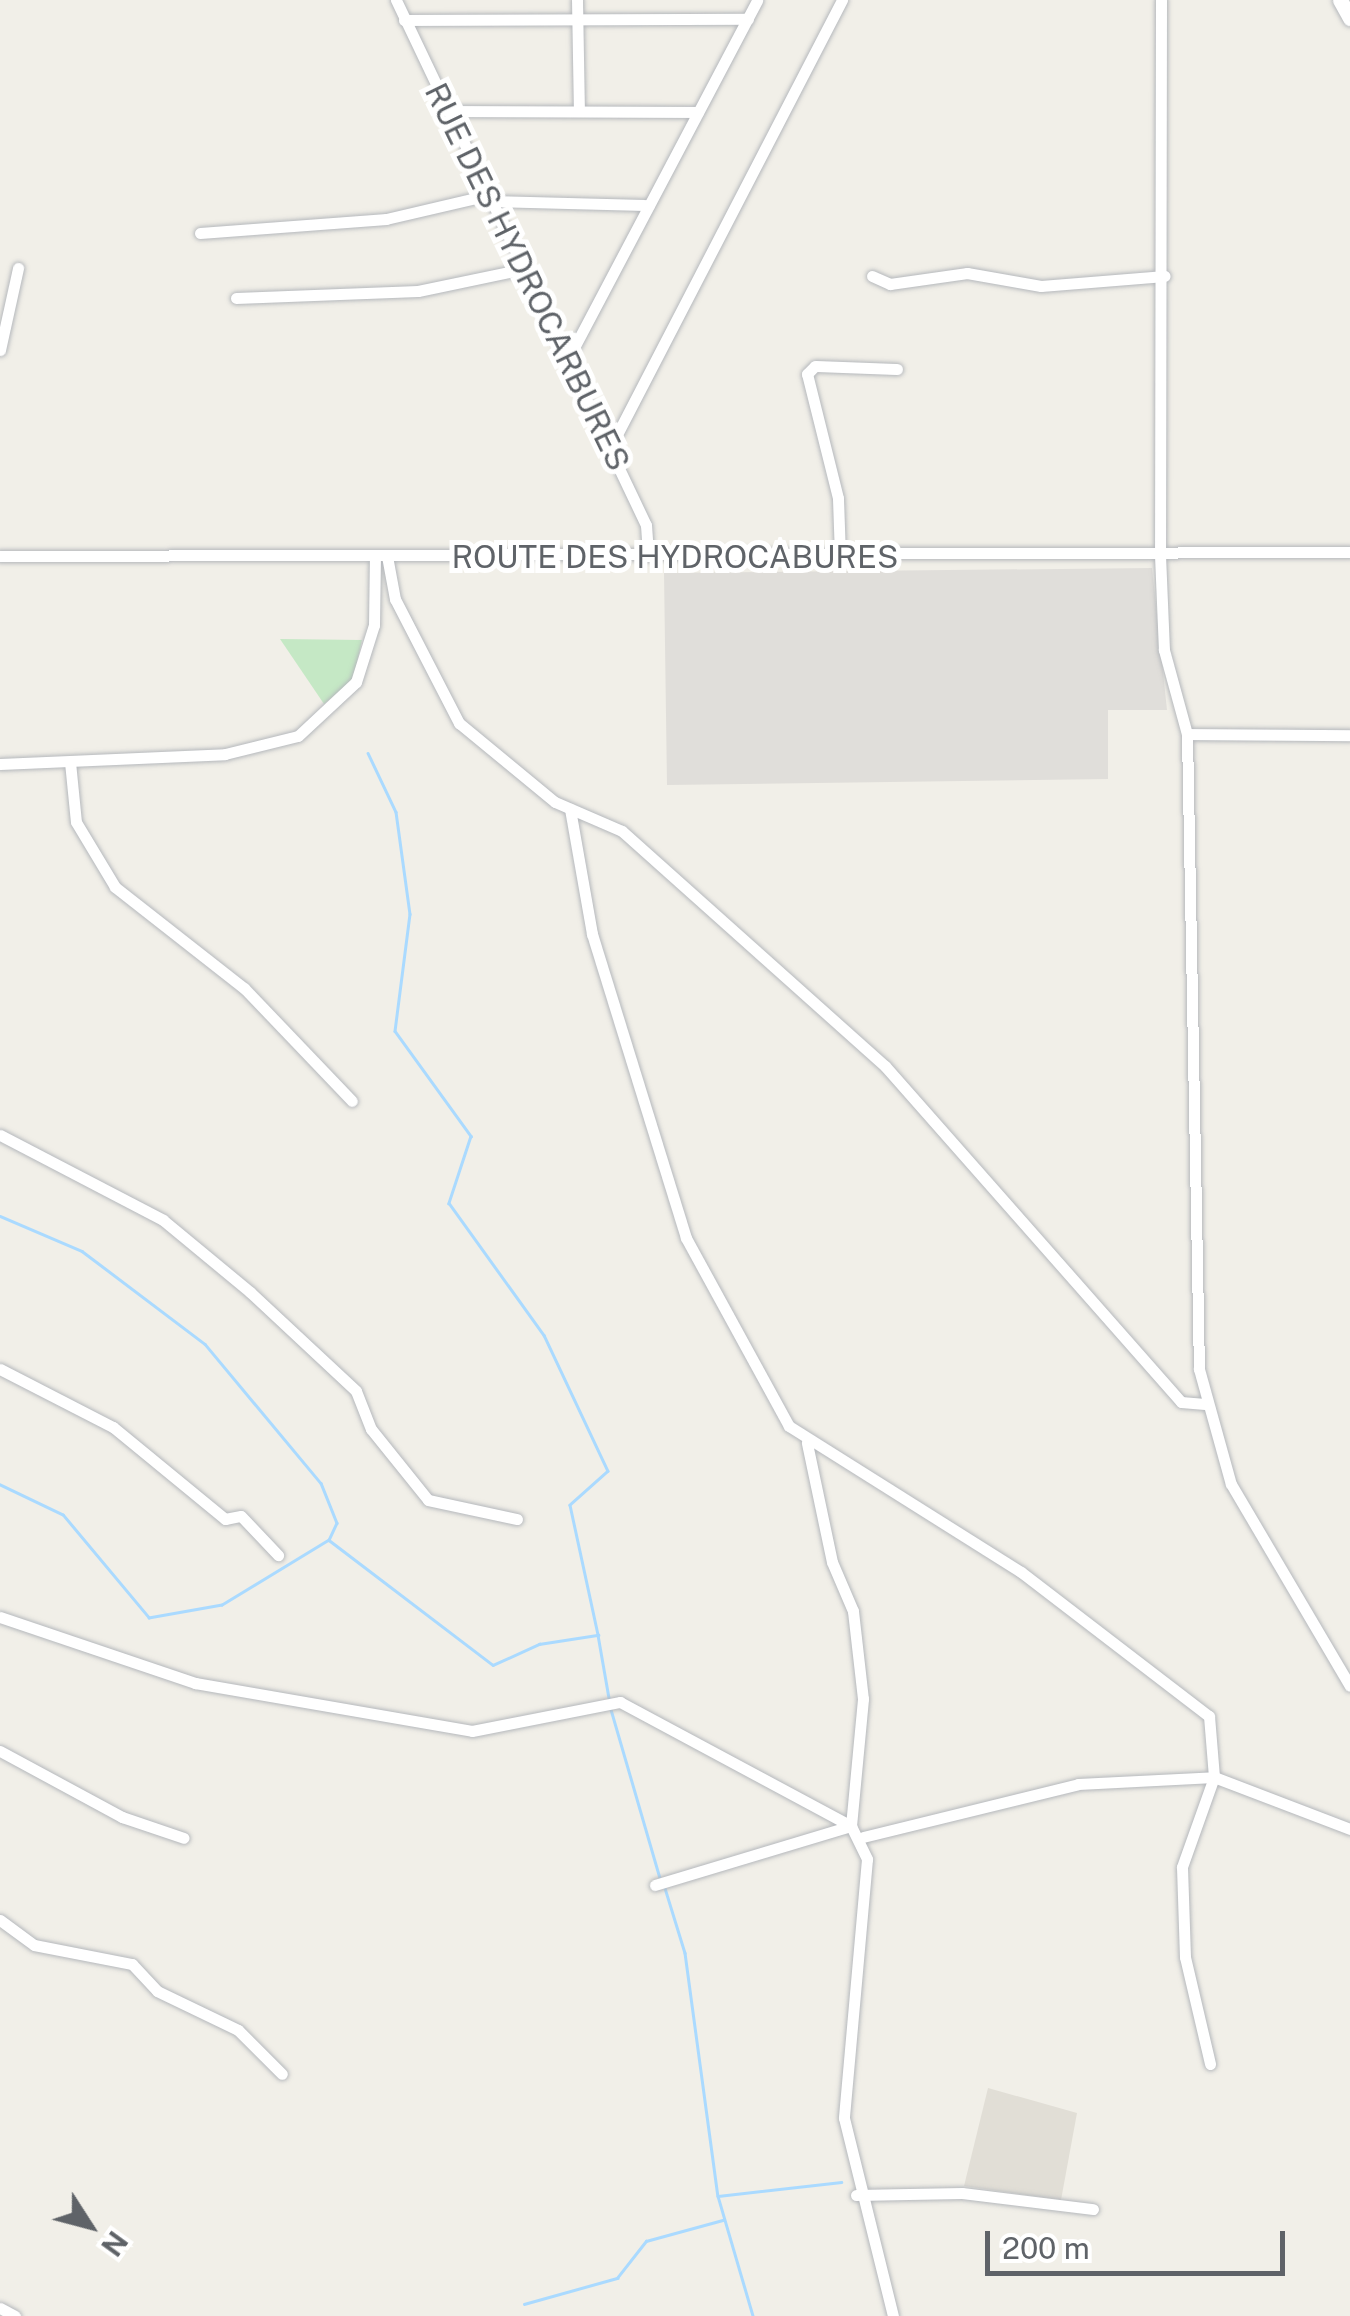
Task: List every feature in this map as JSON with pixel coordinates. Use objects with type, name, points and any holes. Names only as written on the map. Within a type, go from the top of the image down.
[{"type":"street","name":"RUE DES HYDROCARBURES","points":[[396,0],[646,525],[648,556]]},
{"type":"street","points":[[577,0],[579,111]]},
{"type":"street","points":[[567,361],[757,0]]},
{"type":"street","points":[[609,450],[842,0]]},
{"type":"street","points":[[1161,0],[1165,276],[1160,556],[1164,650],[1187,734],[1194,1312],[1205,1404],[1231,1484],[1350,1686]]},
{"type":"street","points":[[1340,0],[1350,18]]},
{"type":"street","points":[[404,20],[748,19]]},
{"type":"street","points":[[448,111],[698,112]]},
{"type":"street","points":[[200,233],[386,219],[490,198],[649,205]]},
{"type":"street","points":[[0,350],[18,268]]},
{"type":"street","points":[[236,298],[418,291],[523,269]]},
{"type":"street","points":[[872,276],[890,284],[967,274],[1040,286],[1165,276]]},
{"type":"street","points":[[840,556],[838,498],[808,374],[815,366],[897,369]]},
{"type":"street","name":"ROUTE DES HYDROCABURES","points":[[0,556],[1160,556],[1350,552]]},
{"type":"street","points":[[381,556],[396,600],[445,704],[570,808],[622,832],[885,1066],[1182,1402],[1205,1404]]},
{"type":"street","points":[[0,764],[265,749],[298,736],[356,682],[374,625],[381,556]]},
{"type":"street","points":[[1187,734],[1350,735]]},
{"type":"street","points":[[70,762],[76,822],[115,887],[244,988],[352,1100]]},
{"type":"street","points":[[570,808],[592,934],[686,1238],[752,1366],[806,1443],[1140,1654],[1209,1716],[1214,1777],[1182,1868],[1185,1957],[1210,2064]]},
{"type":"street","points":[[0,1134],[164,1220],[250,1292],[356,1391],[371,1430],[428,1500],[517,1518]]},
{"type":"street","points":[[0,1370],[113,1427],[225,1519],[241,1516],[278,1555]]},
{"type":"street","points":[[806,1443],[832,1562],[853,1612],[864,1699],[851,1826]]},
{"type":"street","points":[[0,1617],[195,1683],[472,1731],[612,1702],[851,1826],[863,1837]]},
{"type":"street","points":[[0,1751],[122,1817],[184,1838]]},
{"type":"street","points":[[863,1837],[1078,1784],[1214,1777],[1350,1830]]},
{"type":"street","points":[[660,1883],[851,1826]]},
{"type":"street","points":[[863,1837],[843,2068],[856,2196],[893,2316]]},
{"type":"street","points":[[0,1920],[34,1946],[132,1964],[157,1992],[238,2030],[282,2074]]},
{"type":"street","points":[[856,2196],[962,2193],[1093,2209]]},
{"type":"street","points":[[0,2308],[16,2316]]},
{"type":"shaded area","points":[[1152,568],[1167,710],[1108,710],[1108,779],[667,785],[664,573]]},
{"type":"shaded area","points":[[988,2088],[1077,2113],[1061,2200],[964,2186]]},
{"type":"green space","points":[[280,639],[362,640],[353,680],[324,704]]},
{"type":"waterway","points":[[368,753],[396,812],[410,914],[395,1031],[471,1136],[449,1203],[544,1335],[608,1471],[570,1505],[598,1635]]},
{"type":"waterway","points":[[0,1216],[82,1251],[205,1344],[321,1483],[337,1523],[329,1540],[222,1605],[149,1618],[63,1515],[0,1485]]},
{"type":"waterway","points":[[329,1540],[493,1665],[539,1644],[598,1635],[609,1698]]},
{"type":"waterway","points":[[610,1706],[661,1881]]},
{"type":"waterway","points":[[665,1888],[685,1953],[718,2196],[753,2316]]},
{"type":"waterway","points":[[718,2196],[841,2182]]},
{"type":"waterway","points":[[524,2304],[617,2278],[646,2241],[723,2220]]}]
